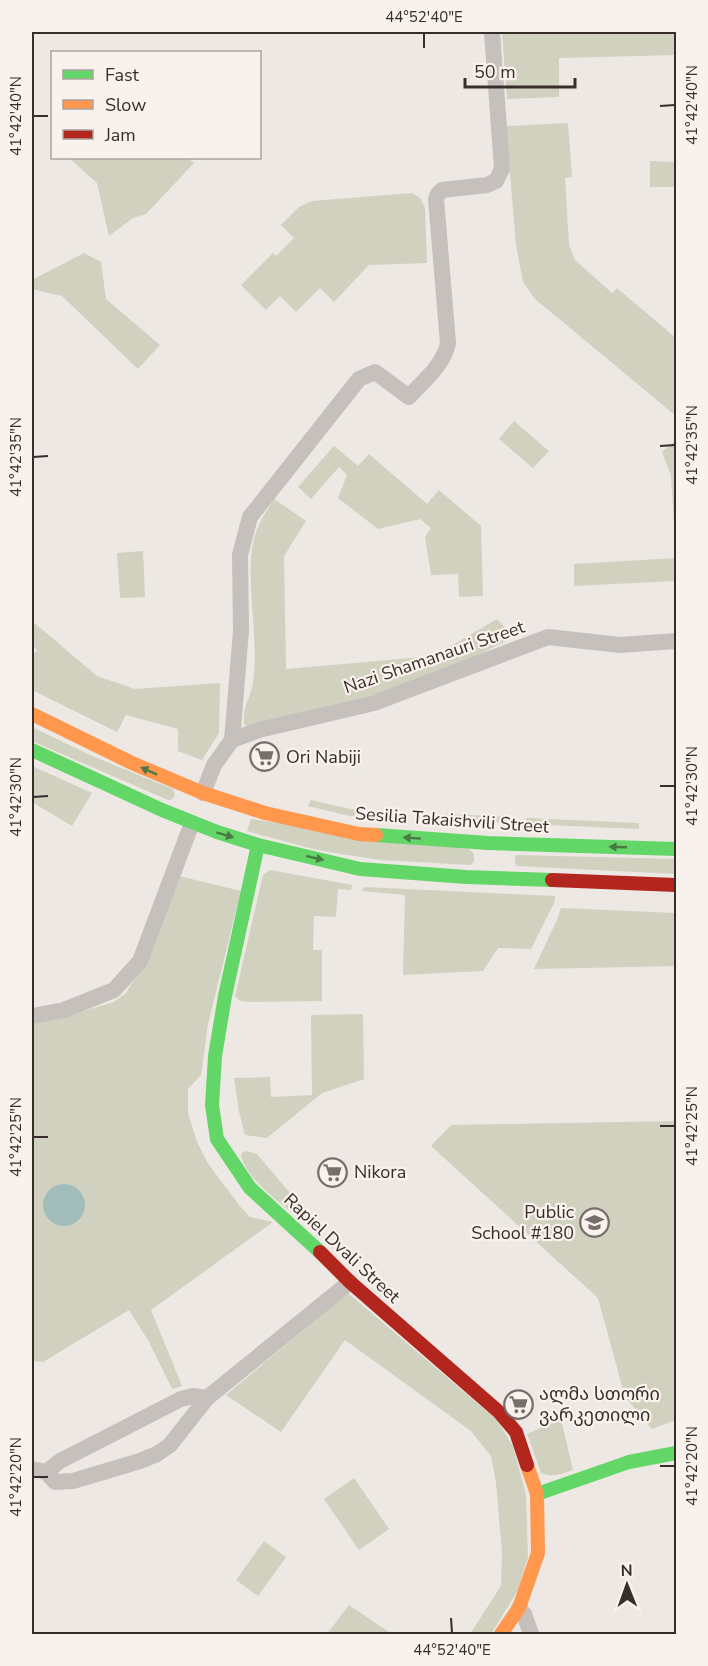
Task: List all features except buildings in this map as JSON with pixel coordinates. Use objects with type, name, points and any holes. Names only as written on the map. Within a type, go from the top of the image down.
[{"type":"main road","name":"Sesilia Takaishvili Street","points":[[32,714],[181,785],[198,807],[258,845],[360,869],[466,877],[676,885]]},
{"type":"main road","name":"Sesilia Takaishvili Street","points":[[32,750],[162,810],[198,807],[265,813],[359,834],[471,842],[676,849]]},
{"type":"main road","points":[[162,810],[176,808],[181,803],[183,795],[181,785]]},
{"type":"main road","points":[[466,877],[478,874],[484,869],[486,859],[482,850],[471,842]]},
{"type":"main road","points":[[516,879],[510,871],[508,860],[511,850],[519,844]]},
{"type":"main road","name":"Rapiel Dvali Street","points":[[258,845],[225,996],[215,1056],[212,1106],[217,1139],[250,1188],[350,1282],[500,1412],[516,1432],[537,1494],[538,1553],[519,1608],[501,1635]]},
{"type":"main road","points":[[537,1494],[629,1462],[676,1453]]},
{"type":"street","points":[[32,1016],[64,1010],[114,990],[140,961],[214,765],[232,740],[241,631],[240,555],[250,517],[359,379],[375,372],[409,397],[446,354],[448,343],[436,199],[442,190],[488,185],[496,181],[502,169],[492,32]]},
{"type":"street","name":"Nazi Shamanauri Street","points":[[232,740],[260,730],[374,703],[548,638],[620,645],[676,641]]},
{"type":"street","points":[[207,1398],[193,1396],[181,1399],[39,1470],[55,1482],[74,1481],[148,1458],[170,1445],[207,1398],[350,1282]]},
{"type":"street","points":[[519,1608],[524,1614],[531,1635]]},
{"type":"green space","points":[[502,32],[676,32],[676,55],[559,58],[559,97],[507,99]]},
{"type":"green space","points":[[568,123],[572,177],[565,178],[569,245],[575,260],[612,293],[617,288],[676,338],[676,416],[535,299],[523,282],[516,245],[506,126]]},
{"type":"green space","points":[[70,159],[189,159],[194,163],[146,214],[133,218],[109,236],[97,183]]},
{"type":"green space","points":[[650,161],[676,162],[676,187],[650,187]]},
{"type":"green space","points":[[412,193],[420,198],[425,208],[427,263],[369,265],[334,302],[320,288],[296,312],[280,296],[266,310],[241,285],[273,253],[276,256],[294,238],[281,225],[299,207],[312,201]]},
{"type":"green space","points":[[84,253],[101,262],[106,299],[160,345],[138,369],[62,296],[32,289],[32,280]]},
{"type":"green space","points":[[514,421],[549,451],[533,468],[499,439]]},
{"type":"green space","points":[[676,440],[676,558],[671,475],[662,452]]},
{"type":"green space","points":[[334,446],[358,466],[369,454],[427,504],[439,490],[481,526],[483,596],[459,597],[458,574],[431,575],[425,537],[431,528],[420,519],[378,529],[338,498],[347,475],[339,467],[311,499],[298,487]]},
{"type":"green space","points":[[274,499],[306,521],[284,556],[286,669],[434,656],[497,619],[513,636],[425,682],[245,726],[244,715],[252,688],[254,666],[252,549],[257,529]]},
{"type":"green space","points":[[143,551],[145,597],[120,598],[117,553]]},
{"type":"green space","points":[[676,558],[676,581],[574,586],[574,564]]},
{"type":"green space","points":[[32,621],[97,676],[135,689],[220,683],[219,733],[202,760],[178,751],[178,729],[126,715],[117,732],[32,690],[32,657],[37,650],[32,645]]},
{"type":"green space","points":[[32,727],[92,756],[173,789],[175,795],[168,800],[32,741]]},
{"type":"green space","points":[[32,766],[92,793],[72,826],[32,802]]},
{"type":"green space","points":[[311,800],[350,809],[393,811],[393,818],[350,816],[308,806]]},
{"type":"green space","points":[[445,814],[516,817],[515,823],[445,820]]},
{"type":"green space","points":[[526,818],[639,823],[639,829],[526,824]]},
{"type":"green space","points":[[251,819],[469,849],[474,854],[474,861],[471,865],[381,860],[313,849],[247,831]]},
{"type":"green space","points":[[515,855],[676,859],[676,874],[516,866]]},
{"type":"green space","points":[[270,870],[352,885],[351,890],[338,889],[336,917],[314,916],[313,950],[322,950],[322,1001],[251,1002],[240,1001],[235,996],[263,875]]},
{"type":"green space","points":[[179,876],[241,891],[208,1024],[201,1075],[188,1089],[188,1113],[197,1142],[209,1165],[239,1205],[250,1217],[273,1222],[151,1310],[182,1386],[172,1389],[148,1340],[129,1310],[43,1362],[32,1361],[32,1024],[114,1002],[126,993],[153,948]]},
{"type":"green space","points":[[364,887],[555,896],[555,901],[531,949],[498,948],[483,971],[403,975],[405,895],[362,891]]},
{"type":"green space","points":[[561,908],[676,913],[676,966],[534,969]]},
{"type":"green space","points":[[363,1014],[364,1079],[322,1093],[267,1138],[245,1135],[234,1078],[270,1077],[271,1097],[312,1095],[311,1015]]},
{"type":"green space","points":[[676,1121],[676,1420],[652,1429],[625,1397],[598,1298],[431,1146],[451,1125]]},
{"type":"green space","points":[[247,1151],[257,1154],[313,1220],[310,1223],[305,1223],[257,1182],[243,1162],[241,1153]]},
{"type":"green space","points":[[348,1293],[497,1420],[513,1446],[526,1495],[528,1557],[518,1590],[491,1634],[470,1634],[501,1586],[502,1552],[496,1483],[491,1456],[471,1431],[345,1340],[281,1432],[226,1395]]},
{"type":"green space","points":[[561,1419],[573,1470],[557,1475],[541,1473],[527,1434]]},
{"type":"green space","points":[[354,1478],[389,1529],[359,1550],[324,1499]]},
{"type":"green space","points":[[264,1541],[286,1557],[258,1596],[236,1580]]},
{"type":"green space","points":[[349,1605],[392,1634],[327,1634]]},
{"type":"water","points":[[64,1184],[79,1190],[85,1205],[79,1220],[64,1226],[49,1220],[43,1205],[49,1190]]},
{"type":"traffic: fast","points":[[32,750],[162,810],[217,832],[258,845],[360,869],[466,877],[552,880]]},
{"type":"traffic: fast","points":[[376,835],[488,843],[676,849]]},
{"type":"traffic: fast","points":[[258,845],[225,996],[215,1056],[212,1105],[217,1139],[250,1188],[320,1252]]},
{"type":"traffic: fast","points":[[537,1494],[629,1462],[676,1453]]},
{"type":"traffic: slow","points":[[32,714],[132,763],[203,793],[265,813],[359,834],[376,835]]},
{"type":"traffic: slow","points":[[501,1634],[519,1608],[538,1553],[537,1494],[527,1465]]},
{"type":"traffic: jam","points":[[552,880],[676,885]]},
{"type":"traffic: jam","points":[[320,1252],[350,1282],[499,1412],[516,1432],[527,1465]]},
{"type":"place","name":"Ori Nabiji","points":[[265,757]]},
{"type":"place","name":"Nikora","points":[[333,1172]]},
{"type":"place","name":"Public School #180","points":[[595,1222]]},
{"type":"place","name":"ალმა სთორი ვარკეთილი","points":[[518,1404]]}]
